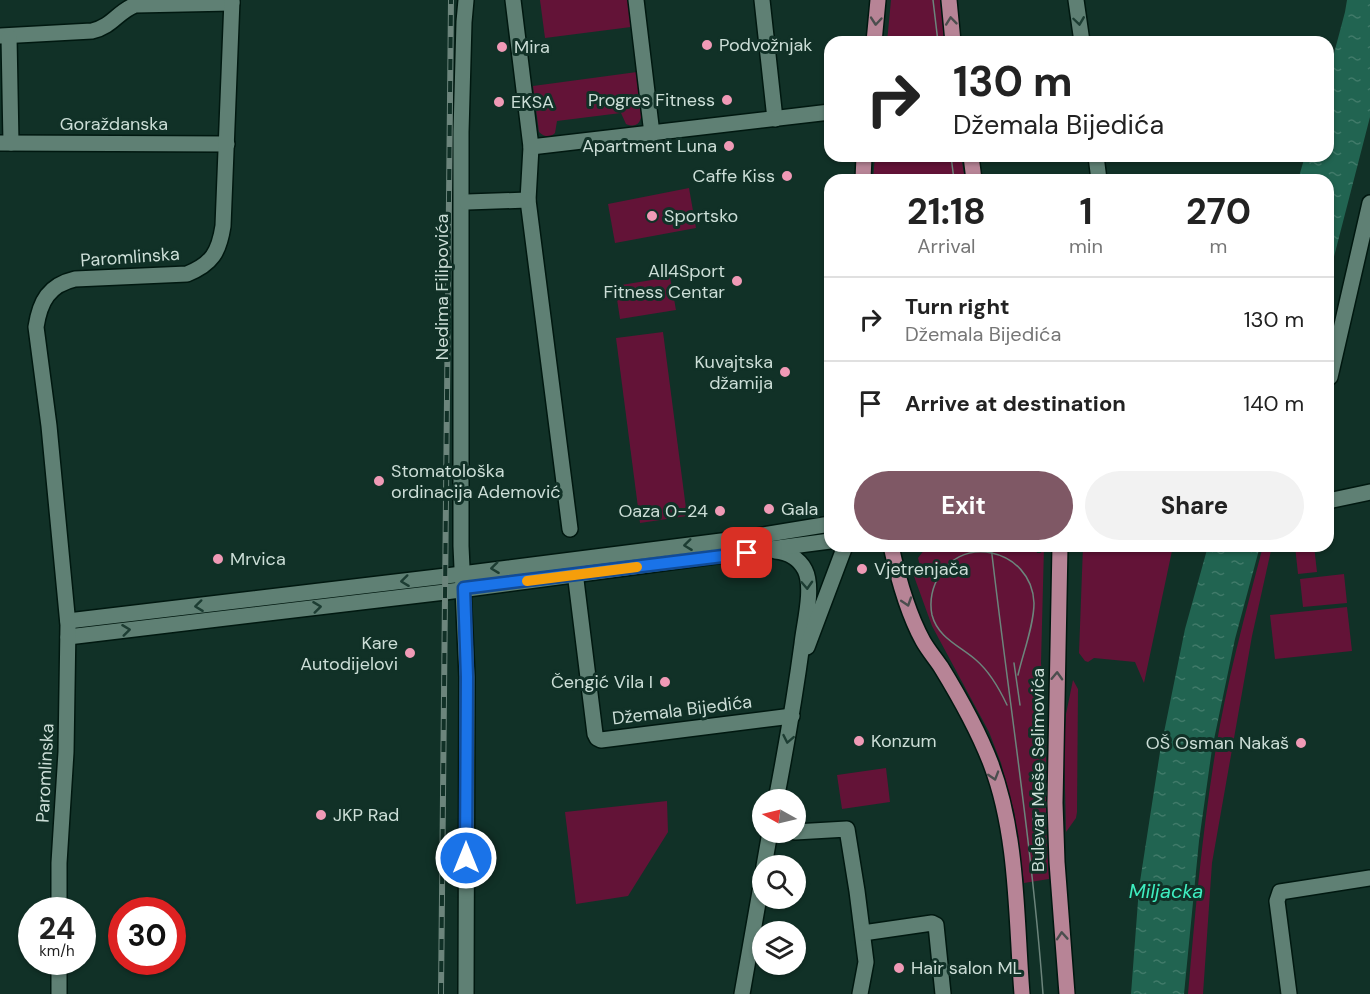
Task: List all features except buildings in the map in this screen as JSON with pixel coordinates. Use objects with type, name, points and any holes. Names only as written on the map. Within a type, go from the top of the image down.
[{"type":"main road","points":[[875,36],[878,0]]},
{"type":"main road","points":[[949,0],[952,36]]},
{"type":"main road","name":"Bulevar Meše Selimovića","points":[[893,552],[911,614],[923,641],[941,666],[971,720],[992,767],[1010,844],[1022,994]]},
{"type":"main road","name":"Bulevar Meše Selimovića","points":[[1060,552],[1055,803],[1067,994]]},
{"type":"street","name":"Nedima Filipovića","points":[[466,0],[461,132],[463,581],[467,677],[466,994]]},
{"type":"street","points":[[513,0],[531,147],[528,201],[570,529]]},
{"type":"street","points":[[636,0],[652,134]]},
{"type":"street","points":[[762,0],[776,119]]},
{"type":"street","points":[[1076,0],[1081,36]]},
{"type":"street","points":[[6,143],[5,37],[92,31],[105,28],[127,8],[135,5],[232,2]]},
{"type":"street","name":"Paromlinska","points":[[59,897],[66,752],[68,629],[49,426],[36,327],[39,311],[45,298],[63,282],[75,279],[187,274],[202,268],[212,258],[220,242],[223,226],[232,2]]},
{"type":"street","points":[[531,147],[824,113]]},
{"type":"street","name":"Goraždanska","points":[[6,143],[227,144]]},
{"type":"street","name":"Nedima Filipovića","points":[[467,202],[528,201]]},
{"type":"street","points":[[1334,360],[1370,203]]},
{"type":"street","points":[[1334,489],[1370,492]]},
{"type":"street","points":[[1334,500],[1370,492]]},
{"type":"street","points":[[68,629],[463,581],[574,559],[745,538],[824,525]]},
{"type":"street","points":[[463,581],[576,575],[824,542]]},
{"type":"street","points":[[769,551],[783,552],[792,556],[805,570],[808,584],[801,661],[778,789]]},
{"type":"street","points":[[801,661],[843,552]]},
{"type":"street","name":"Džemala Bijedića","points":[[574,559],[597,738],[601,740],[792,716]]},
{"type":"street","points":[[806,831],[847,829],[872,994]]},
{"type":"street","points":[[1289,994],[1277,901],[1280,892],[1370,878]]},
{"type":"street","points":[[742,994],[757,909]]},
{"type":"street","points":[[863,933],[932,923],[936,925],[943,994]]},
{"type":"street","points":[[860,994],[866,962]]},
{"type":"street","points":[[59,975],[59,994]]},
{"type":"shaded area","points":[[540,0],[628,0],[631,27],[545,38]]},
{"type":"shaded area","points":[[891,0],[940,0],[944,36],[888,36]]},
{"type":"shaded area","points":[[637,72],[642,107],[639,122],[634,125],[626,124],[621,113],[557,121],[553,135],[547,136],[539,132],[533,86]]},
{"type":"shaded area","points":[[874,162],[962,162],[964,174],[874,174]]},
{"type":"shaded area","name":"Sportsko","points":[[689,188],[696,228],[615,243],[608,204]]},
{"type":"shaded area","points":[[670,277],[676,310],[620,319],[615,286]]},
{"type":"shaded area","points":[[663,332],[687,516],[640,523],[616,338]]},
{"type":"shaded area","points":[[923,552],[1044,552],[1041,663],[1046,736],[1046,825],[1049,879],[1024,883],[1014,811],[1001,763],[989,732],[932,626],[911,568],[920,566],[918,558]]},
{"type":"shaded area","points":[[1083,552],[1172,552],[1144,683],[1135,662],[1094,658],[1088,662],[1079,653]]},
{"type":"shaded area","points":[[1261,552],[1271,552],[1252,636],[1212,863],[1203,994],[1188,994],[1210,784],[1219,728]]},
{"type":"shaded area","points":[[1296,552],[1315,552],[1317,572],[1298,574]]},
{"type":"shaded area","points":[[1344,574],[1347,603],[1303,607],[1300,579]]},
{"type":"shaded area","points":[[1347,607],[1352,651],[1275,659],[1270,615]]},
{"type":"shaded area","points":[[1073,680],[1078,689],[1077,812],[1076,818],[1066,832],[1064,744],[1066,714]]},
{"type":"shaded area","points":[[886,768],[890,802],[842,809],[837,775]]},
{"type":"shaded area","points":[[667,801],[668,832],[628,896],[576,904],[565,812]]},
{"type":"water","points":[[1347,0],[1370,0],[1370,117],[1334,257],[1334,174],[1300,174],[1303,162],[1334,162],[1334,53]]},
{"type":"water","name":"Miljacka","points":[[1206,552],[1258,552],[1235,639],[1212,749],[1199,841],[1184,994],[1131,994],[1139,888],[1160,752],[1185,629]]},
{"type":"tram line","points":[[933,0],[937,36]]},
{"type":"tram line","points":[[952,162],[953,174]]},
{"type":"tram line","points":[[1007,705],[986,670],[944,636],[932,615],[931,600],[935,584],[945,567],[959,557],[975,552],[992,553],[1007,559],[1021,569],[1030,584],[1034,612],[1018,675]]},
{"type":"tram line","points":[[992,552],[1026,826],[1043,994]]},
{"type":"tram line","points":[[1014,663],[1020,705]]},
{"type":"tram line","points":[[1033,818],[1039,866]]},
{"type":"railway","points":[[441,994],[451,0]]},
{"type":"slow traffic","points":[[527,581],[637,567]]},
{"type":"place","name":"Podvožnjak","points":[[707,45]]},
{"type":"place","name":"Mira","points":[[502,47]]},
{"type":"place","name":"Progres Fitness","points":[[727,100]]},
{"type":"place","name":"EKSA","points":[[499,102]]},
{"type":"place","name":"Apartment Luna","points":[[729,146]]},
{"type":"place","name":"Caffe Kiss","points":[[787,176]]},
{"type":"place","name":"Sportsko","points":[[652,216]]},
{"type":"place","name":"All4Sport Fitness Centar","points":[[737,281]]},
{"type":"place","name":"Kuvajtska džamija","points":[[785,372]]},
{"type":"place","name":"Stomatološka ordinacija Ademović","points":[[379,481]]},
{"type":"place","name":"Gala","points":[[769,509]]},
{"type":"place","name":"Oaza 0-24","points":[[720,511]]},
{"type":"place","name":"Mrvica","points":[[218,559]]},
{"type":"place","name":"Vjetrenjača","points":[[862,569]]},
{"type":"place","name":"Kare Autodijelovi","points":[[410,653]]},
{"type":"place","name":"Čengić Vila I","points":[[665,682]]},
{"type":"place","name":"Konzum","points":[[859,741]]},
{"type":"place","name":"OŠ Osman Nakaš","points":[[1301,743]]},
{"type":"place","name":"JKP Rad","points":[[321,815]]},
{"type":"place","name":"Hair salon ML","points":[[899,968]]},
{"type":"route","points":[[466,858],[467,677],[464,588],[747,553]]}]
